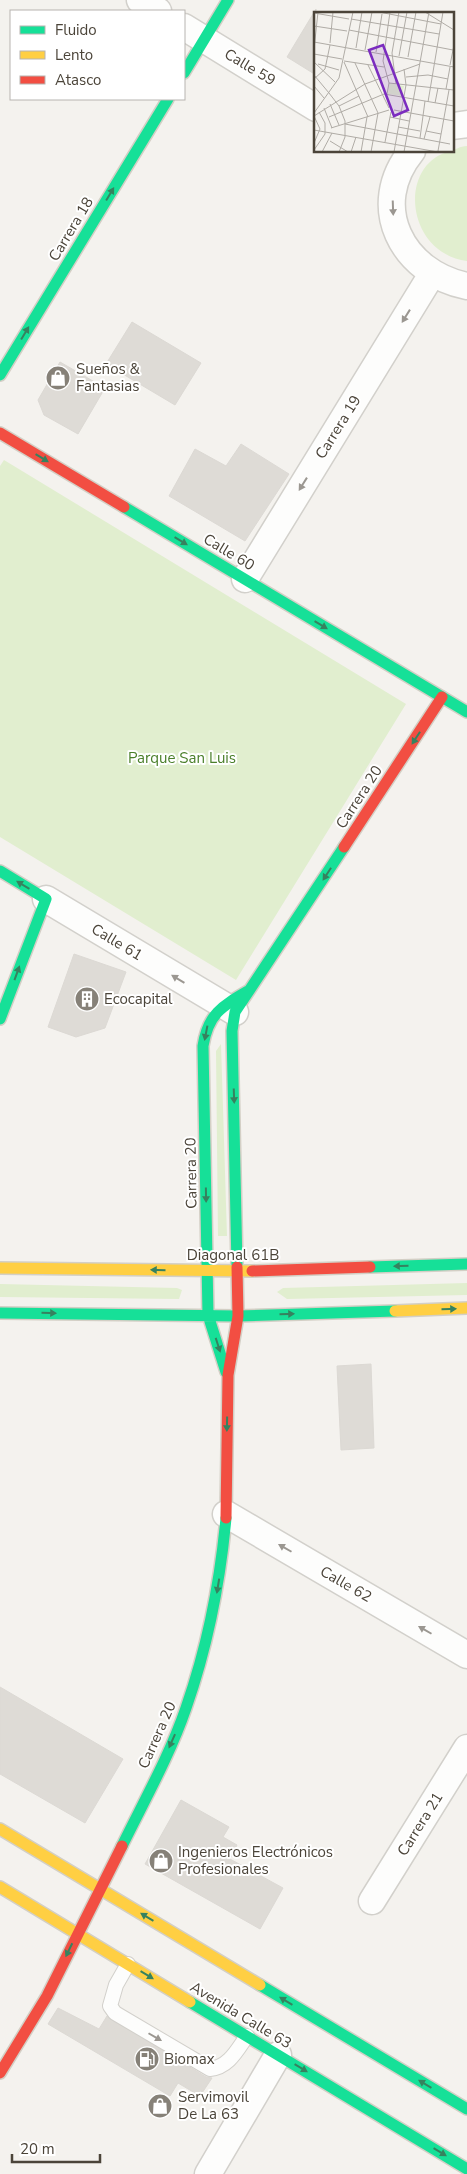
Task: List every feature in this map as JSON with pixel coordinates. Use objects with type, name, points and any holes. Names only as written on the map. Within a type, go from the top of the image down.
[{"type":"street","points":[[140,0],[156,10]]},
{"type":"street","points":[[185,69],[194,33],[228,0]]},
{"type":"street","name":"Calle 59","points":[[194,33],[314,107]]},
{"type":"street","name":"Carrera 18","points":[[0,375],[167,100]]},
{"type":"street","points":[[454,126],[467,124]]},
{"type":"street","points":[[401,155],[392,196],[392,215],[405,249],[417,263],[432,274],[449,282],[467,286]]},
{"type":"street","name":"Carrera 19","points":[[245,579],[432,274]]},
{"type":"street","name":"Calle 60","points":[[0,433],[467,712]]},
{"type":"street","name":"Carrera 20","points":[[228,1375],[208,1315],[205,1029],[210,1019],[229,1009],[251,990],[442,697]]},
{"type":"street","name":"Calle 61","points":[[0,871],[229,1009]]},
{"type":"street","points":[[0,1019],[46,899]]},
{"type":"street","name":"Carrera 20","points":[[0,2073],[47,1996],[158,1773],[189,1701],[212,1622],[221,1571],[226,1514],[228,1375],[238,1316],[232,1031],[229,1009]]},
{"type":"street","name":"Diagonal 61B","points":[[0,1268],[238,1272],[467,1264]]},
{"type":"street","points":[[0,1313],[238,1316],[467,1308]]},
{"type":"street","name":"Calle 62","points":[[226,1514],[467,1655]]},
{"type":"street","name":"Carrera 21","points":[[372,1901],[467,1748]]},
{"type":"street","points":[[0,1829],[467,2110]]},
{"type":"street","name":"Avenida Calle 63","points":[[0,1887],[467,2169]]},
{"type":"street","points":[[208,2174],[278,2055]]},
{"type":"lane","points":[[128,1964],[116,1986],[110,2006],[115,2013],[210,2069],[218,2068],[233,2056],[246,2036]]},
{"type":"green space","points":[[467,146],[467,261],[446,254],[431,242],[420,226],[416,208],[416,189],[422,172],[434,159],[449,152],[454,152],[454,150]]},
{"type":"green space","name":"Parque San Luis","points":[[4,460],[406,704],[236,980],[0,837],[0,466]]},
{"type":"green space","points":[[221,1044],[227,1236],[218,1236],[216,1051]]},
{"type":"green space","points":[[467,1283],[467,1295],[287,1299],[277,1292],[283,1288]]},
{"type":"green space","points":[[0,1284],[177,1288],[182,1290],[179,1299],[0,1297]]},
{"type":"building","points":[[314,12],[314,74],[287,57]]},
{"type":"building","points":[[132,322],[201,363],[175,405],[106,364]]},
{"type":"building","points":[[60,362],[105,388],[78,434],[44,415],[38,400]]},
{"type":"building","points":[[241,444],[289,474],[245,541],[169,496],[195,449],[226,466]]},
{"type":"building","name":"Ecocapital","points":[[74,954],[126,972],[105,1028],[76,1037],[48,1027]]},
{"type":"building","points":[[371,1364],[374,1448],[341,1450],[337,1366]]},
{"type":"building","points":[[0,1687],[123,1759],[85,1823],[0,1774]]},
{"type":"building","points":[[181,1800],[229,1827],[223,1837],[237,1845],[230,1859],[283,1888],[260,1929],[145,1864]]},
{"type":"building","name":"Biomax","points":[[58,2008],[99,2029],[107,2016],[206,2077],[212,2078],[200,2096],[178,2083],[170,2096],[48,2024]]},
{"type":"traffic: fast","points":[[185,71],[228,0]]},
{"type":"traffic: fast","points":[[0,375],[167,100]]},
{"type":"traffic: fast","points":[[124,507],[467,712]]},
{"type":"traffic: fast","points":[[237,1267],[232,1031],[235,1012],[344,847]]},
{"type":"traffic: fast","points":[[0,871],[46,899],[0,1019]]},
{"type":"traffic: fast","points":[[226,1372],[208,1315],[203,1046],[208,1026],[213,1018],[231,1001],[248,991]]},
{"type":"traffic: fast","points":[[370,1267],[467,1264]]},
{"type":"traffic: fast","points":[[0,1313],[238,1316],[395,1311]]},
{"type":"traffic: fast","points":[[122,1846],[180,1726],[194,1684],[212,1614],[226,1518]]},
{"type":"traffic: fast","points":[[260,1985],[467,2109]]},
{"type":"traffic: fast","points":[[190,2002],[467,2169]]},
{"type":"traffic: slow","points":[[0,1268],[252,1271]]},
{"type":"traffic: slow","points":[[395,1311],[467,1308]]},
{"type":"traffic: slow","points":[[0,1829],[260,1985]]},
{"type":"traffic: slow","points":[[0,1887],[190,2002]]},
{"type":"traffic: jam","points":[[0,433],[124,507]]},
{"type":"traffic: jam","points":[[344,847],[442,697]]},
{"type":"traffic: jam","points":[[226,1518],[228,1375],[238,1316],[237,1267]]},
{"type":"traffic: jam","points":[[252,1271],[370,1267]]},
{"type":"traffic: jam","points":[[0,2073],[47,1996],[122,1846]]},
{"type":"place","name":"Sueños & Fantasias","points":[[58,378]]},
{"type":"place","name":"Ecocapital","points":[[87,999]]},
{"type":"place","name":"Ingenieros Electrónicos Profesionales","points":[[161,1861]]},
{"type":"place","name":"Biomax","points":[[147,2059]]},
{"type":"place","name":"Servimovil De La 63","points":[[160,2106]]}]
